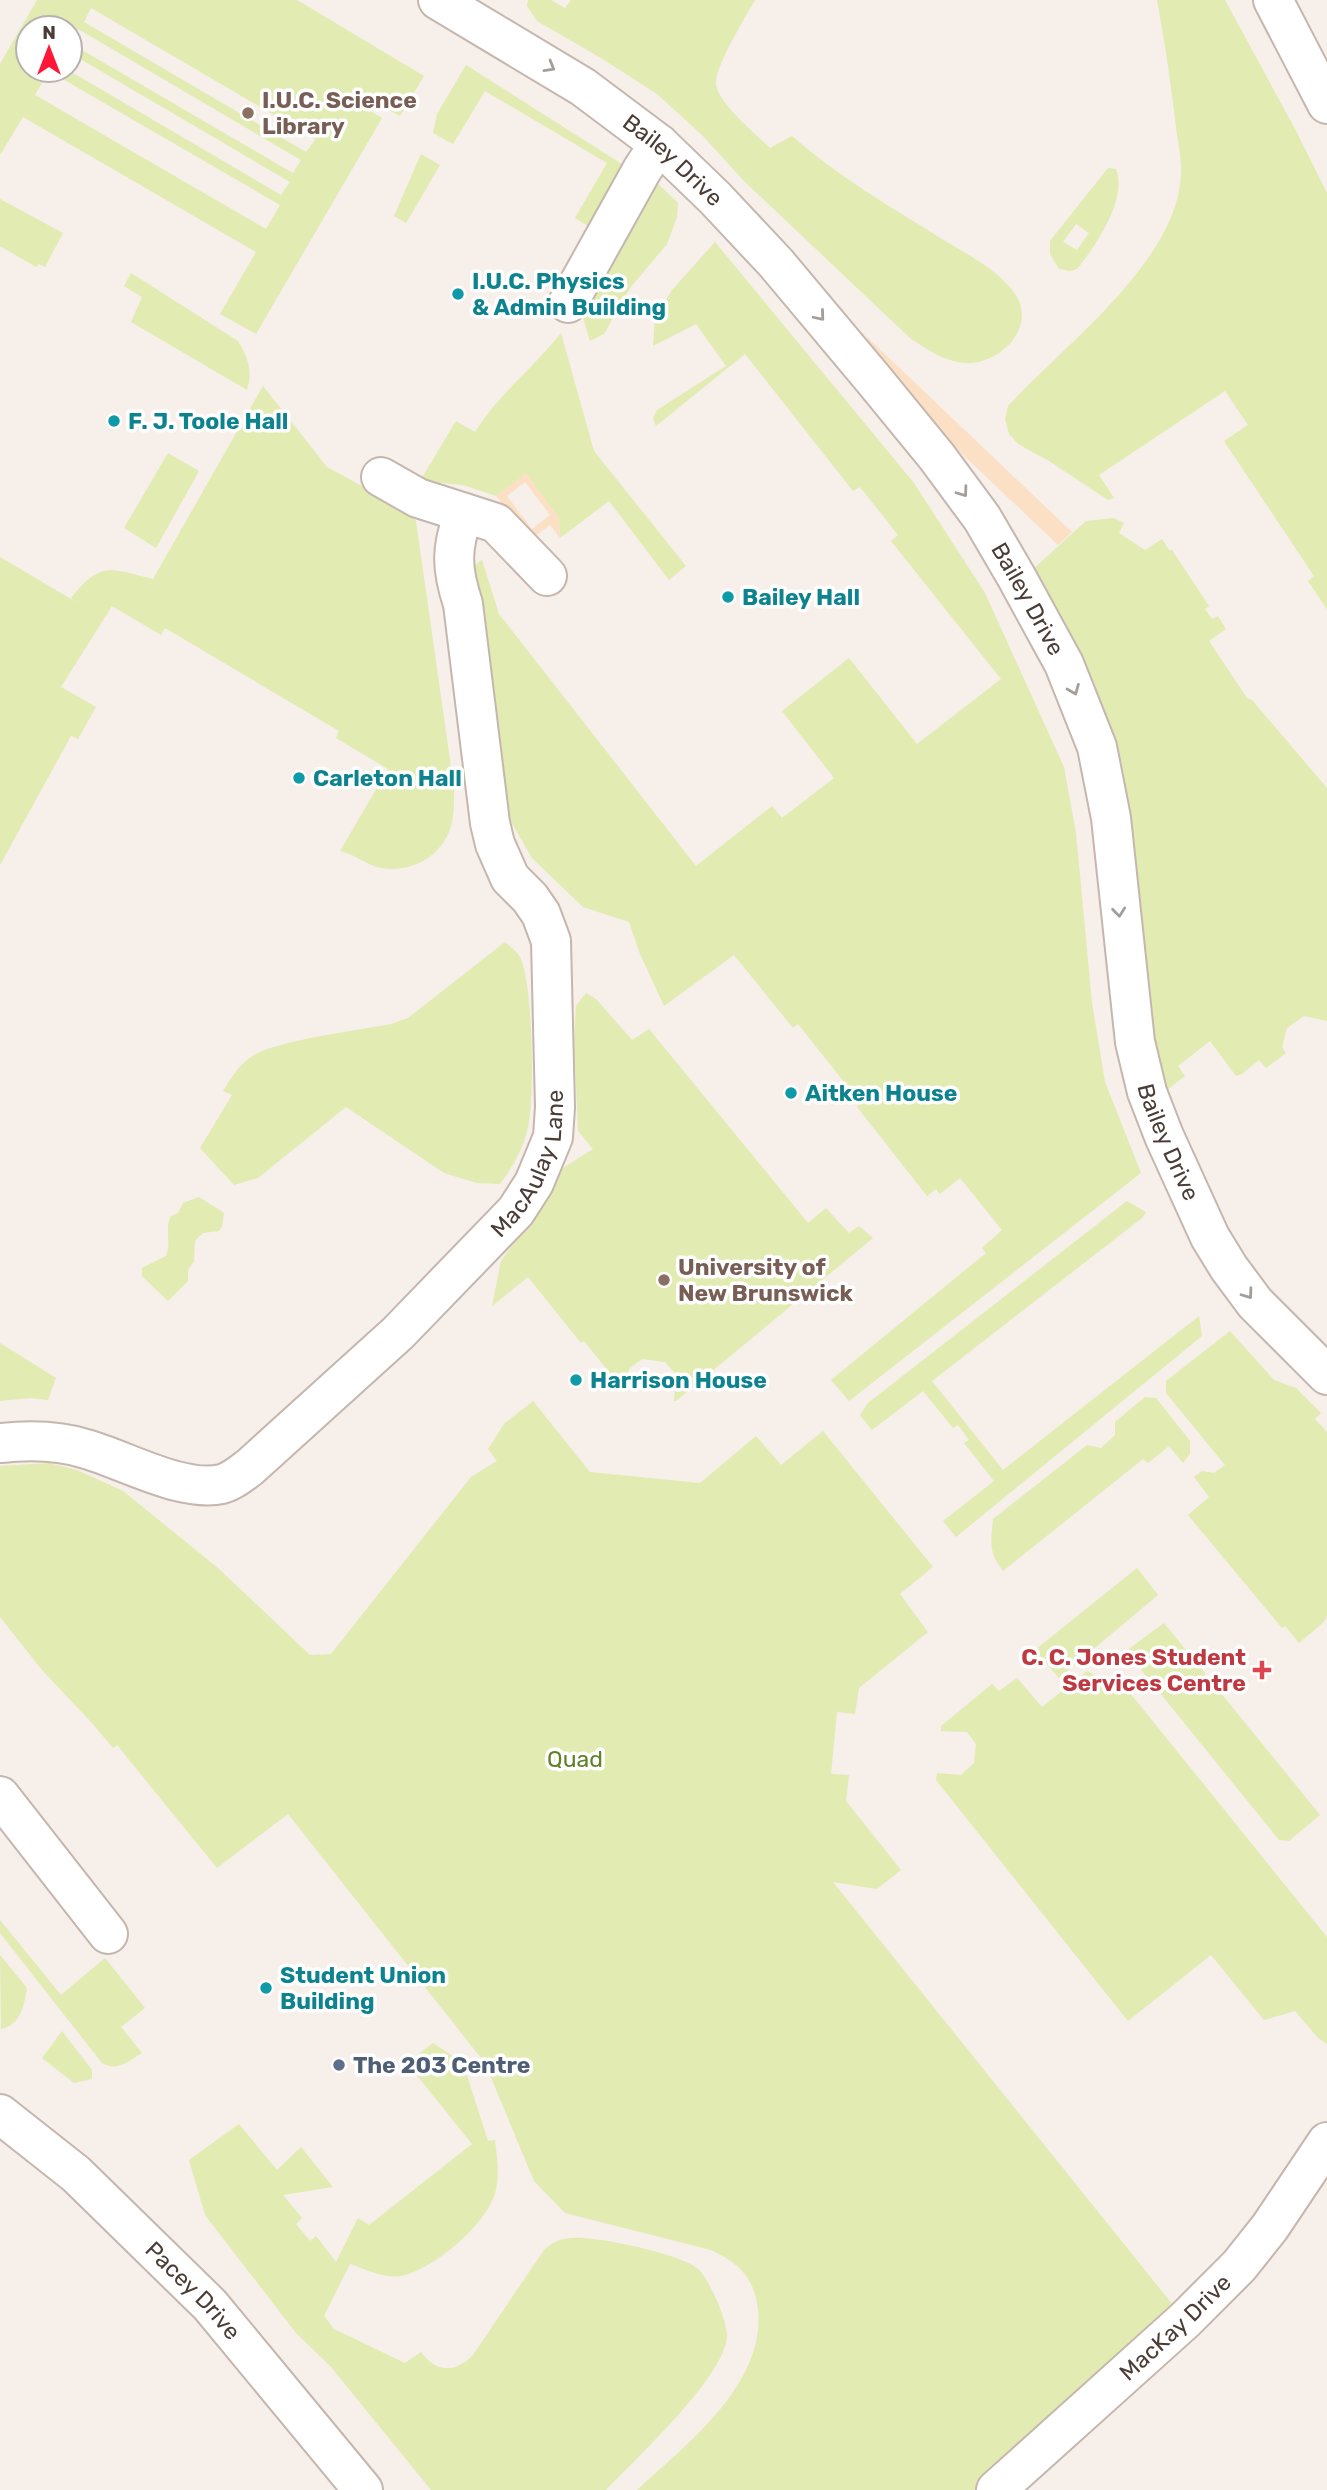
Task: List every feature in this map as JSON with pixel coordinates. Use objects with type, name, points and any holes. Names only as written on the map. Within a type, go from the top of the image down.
[{"type":"street","name":"Bailey Drive","points":[[438,0],[583,87],[659,144],[715,198],[776,264],[921,438],[982,519],[1064,664],[1097,747],[1111,818],[1128,998],[1147,1092],[1184,1182],[1210,1237],[1229,1268],[1255,1303],[1327,1375]]},
{"type":"street","points":[[1273,0],[1327,104]]},
{"type":"street","points":[[568,303],[659,144]]},
{"type":"street","points":[[381,477],[418,498],[496,523],[547,576]]},
{"type":"street","name":"MacAulay Lane","points":[[0,1443],[59,1442],[86,1448],[174,1480],[207,1486],[225,1483],[250,1467],[398,1333],[508,1219],[534,1183],[552,1137],[555,1107],[551,941],[541,914],[530,898],[510,878],[495,844],[490,823],[463,604],[454,578],[453,555],[464,513]]},
{"type":"street","points":[[0,1796],[108,1934]]},
{"type":"street","name":"Pacey Drive","points":[[0,2114],[76,2174],[210,2305],[363,2490]]},
{"type":"street","name":"MacKay Drive","points":[[996,2490],[1185,2320],[1239,2266],[1270,2227],[1327,2142]]},
{"type":"green space","points":[[37,0],[297,0],[424,76],[400,116],[354,91],[349,101],[352,100],[382,118],[256,334],[220,314],[256,252],[23,117],[0,155],[0,64],[14,40],[14,84],[41,84],[35,95],[266,229],[280,205],[71,84],[84,84],[84,79],[281,195],[290,182],[84,61],[84,51],[293,173],[301,160],[84,33],[84,22],[84,14],[29,14]],"holes":[[[91,8],[315,139],[315,140],[306,152],[84,22]]]},
{"type":"green space","points":[[528,0],[551,0],[565,8],[571,0],[755,0],[731,43],[716,78],[716,85],[724,101],[770,148],[792,136],[846,178],[1000,277],[1015,294],[1021,306],[1022,318],[1013,340],[993,356],[969,363],[945,358],[910,338],[744,181],[702,135],[657,94],[537,21],[527,6]]},
{"type":"green space","points":[[1157,0],[1225,0],[1327,193],[1327,609],[1308,581],[1314,576],[1224,441],[1248,425],[1225,391],[1099,475],[1114,498],[1108,500],[1018,444],[1009,434],[1005,419],[1008,406],[1114,301],[1139,271],[1160,239],[1175,207],[1181,163]]},
{"type":"green space","points":[[466,65],[628,168],[596,231],[575,218],[607,163],[485,91],[453,144],[433,133],[437,114]]},
{"type":"green space","points":[[421,154],[440,165],[406,223],[394,216]]},
{"type":"green space","points":[[1108,168],[1116,169],[1119,181],[1114,208],[1100,236],[1077,269],[1059,269],[1050,254],[1050,241]],"holes":[[[1076,224],[1089,233],[1077,250],[1063,242]]]},
{"type":"green space","points":[[657,183],[678,203],[677,217],[667,244],[630,288],[604,334],[590,341],[581,311]]},
{"type":"green space","points":[[0,199],[63,233],[45,267],[39,264],[36,267],[0,246]]},
{"type":"green space","points":[[715,242],[914,483],[985,593],[1064,767],[1076,833],[1092,1003],[1105,1082],[1141,1173],[849,1401],[831,1380],[986,1253],[982,1248],[1002,1230],[960,1178],[940,1194],[936,1189],[927,1196],[857,1107],[860,1102],[798,1024],[793,1028],[734,955],[664,1006],[640,954],[629,922],[583,907],[532,858],[503,808],[473,566],[482,560],[499,614],[696,866],[772,806],[782,818],[834,778],[782,711],[849,658],[917,744],[1001,679],[891,541],[898,535],[860,487],[853,491],[745,354],[656,426],[653,418],[657,410],[726,366],[696,324],[653,346],[655,318],[672,290]]},
{"type":"green space","points":[[131,273],[238,341],[248,365],[250,377],[247,390],[131,322],[142,297],[124,286]]},
{"type":"green space","points":[[561,333],[594,451],[686,566],[669,580],[609,501],[560,538],[559,518],[526,474],[496,496],[463,485],[420,481],[456,421],[475,432],[494,406]]},
{"type":"green space","points":[[263,386],[327,467],[408,511],[416,521],[454,788],[453,816],[445,840],[428,858],[418,864],[394,869],[376,867],[340,851],[388,769],[336,738],[339,731],[165,628],[161,635],[112,606],[61,687],[96,707],[78,739],[71,736],[0,865],[0,557],[76,602],[71,598],[81,586],[108,570],[153,579]]},
{"type":"green space","points":[[168,453],[199,471],[156,548],[124,528]]},
{"type":"green space","points":[[1114,518],[1124,523],[1119,533],[1145,550],[1162,539],[1169,550],[1172,550],[1209,606],[1205,609],[1212,619],[1218,616],[1226,629],[1209,641],[1247,698],[1252,700],[1327,788],[1327,1021],[1304,1016],[1287,1028],[1282,1047],[1286,1053],[1266,1068],[1259,1060],[1236,1076],[1210,1041],[1178,1066],[1185,1076],[1163,1093],[1158,1093],[1135,879],[1031,571],[1086,521]]},
{"type":"green space","points":[[505,942],[519,955],[528,990],[532,1092],[528,1127],[523,1143],[500,1184],[477,1183],[444,1173],[346,1107],[258,1178],[234,1185],[200,1148],[232,1095],[223,1091],[239,1068],[251,1057],[296,1041],[391,1024],[408,1018]]},
{"type":"green space","points":[[586,993],[596,999],[632,1040],[649,1029],[808,1223],[826,1208],[849,1233],[859,1226],[873,1238],[676,1401],[676,1374],[665,1362],[642,1359],[629,1369],[626,1393],[584,1341],[581,1343],[528,1277],[492,1306],[501,1261],[539,1208],[563,1168],[593,1149],[578,1131],[574,1038],[576,1006]]},
{"type":"green space","points":[[199,1197],[224,1213],[222,1226],[219,1231],[203,1233],[195,1241],[194,1261],[188,1270],[188,1281],[168,1301],[142,1276],[142,1268],[166,1256],[171,1216],[178,1213],[183,1203]]},
{"type":"green space","points":[[1127,1201],[1146,1212],[1142,1218],[932,1381],[1003,1470],[1199,1316],[1202,1336],[956,1537],[943,1521],[994,1481],[964,1443],[969,1440],[958,1425],[953,1428],[923,1391],[872,1430],[860,1415],[868,1403]]},
{"type":"green space","points":[[1230,1331],[1274,1380],[1296,1388],[1321,1413],[1315,1419],[1327,1432],[1327,1615],[1324,1622],[1299,1643],[1285,1626],[1282,1628],[1188,1515],[1209,1497],[1194,1477],[1202,1471],[1214,1473],[1225,1465],[1166,1393],[1166,1381]]},
{"type":"green space","points":[[0,1343],[56,1378],[48,1400],[30,1398],[0,1401]]},
{"type":"green space","points":[[1145,1397],[1156,1398],[1190,1441],[1190,1454],[1183,1463],[1169,1446],[1148,1463],[1143,1459],[1003,1571],[992,1546],[993,1519],[1087,1445],[1101,1448],[1115,1435],[1115,1422]]},
{"type":"green space","name":"Quad","points":[[533,1401],[590,1472],[700,1483],[756,1436],[781,1465],[823,1431],[933,1567],[900,1594],[928,1632],[859,1688],[855,1714],[837,1712],[831,1774],[849,1775],[846,1801],[901,1870],[877,1889],[833,1882],[1185,2320],[996,2490],[637,2490],[719,2411],[749,2363],[757,2336],[758,2309],[753,2288],[744,2272],[730,2260],[711,2250],[565,2213],[534,2181],[485,2063],[288,1814],[217,1868],[117,1745],[113,1748],[42,1670],[0,1617],[0,1466],[49,1463],[77,1470],[123,1491],[218,1568],[310,1655],[331,1654],[471,1477],[497,1461],[488,1449],[504,1424]]},
{"type":"green space","points":[[1137,1568],[1158,1595],[1059,1678],[1035,1650]]},
{"type":"green space","points":[[1164,1623],[1320,1815],[1289,1841],[1279,1840],[1126,1651]]},
{"type":"green space","points":[[1087,1671],[1130,1693],[1327,1937],[1327,2044],[1318,2038],[1295,2011],[1264,2020],[1211,1955],[1128,2021],[936,1780],[937,1773],[961,1775],[974,1763],[976,1744],[967,1732],[941,1731],[941,1726],[992,1684],[999,1691],[1017,1678],[1042,1707]]},
{"type":"green space","points":[[0,1920],[61,1995],[105,1958],[145,2008],[121,2027],[142,2053],[118,2066],[102,2063],[0,1933]]},
{"type":"green space","points":[[0,1955],[27,1988],[17,2019],[1,2029]]},
{"type":"green space","points":[[62,2031],[92,2070],[92,2079],[74,2083],[42,2058]]},
{"type":"green space","points":[[433,2043],[463,2063],[488,2141],[495,2140],[498,2174],[497,2187],[490,2206],[457,2244],[414,2272],[388,2276],[350,2264],[324,2316],[334,2329],[405,2363],[421,2352],[433,2364],[446,2368],[460,2365],[473,2355],[544,2250],[557,2241],[584,2238],[618,2243],[673,2257],[697,2268],[712,2289],[721,2310],[727,2336],[722,2353],[696,2394],[606,2490],[431,2490],[331,2367],[296,2333],[205,2215],[189,2160],[239,2124],[277,2170],[301,2147],[333,2187],[283,2195],[302,2218],[296,2224],[310,2241],[316,2236],[336,2262],[358,2218],[369,2225],[472,2144],[407,2063]]},
{"type":"sand","points":[[868,338],[1072,532],[1058,545],[919,413],[860,341]]},
{"type":"sand","points":[[526,473],[559,518],[560,538],[550,525],[530,540],[496,496]],"holes":[[[525,482],[550,515],[532,529],[507,496]]]},
{"type":"place","name":"I.U.C. Science Library","points":[[248,113]]},
{"type":"place","name":"I.U.C. Physics & Admin Building","points":[[458,294]]},
{"type":"place","name":"F. J. Toole Hall","points":[[114,421]]},
{"type":"place","name":"Bailey Hall","points":[[728,597]]},
{"type":"place","name":"Carleton Hall","points":[[299,778]]},
{"type":"place","name":"Aitken House","points":[[791,1093]]},
{"type":"place","name":"University of New Brunswick","points":[[664,1280]]},
{"type":"place","name":"Harrison House","points":[[576,1380]]},
{"type":"place","name":"C. C. Jones Student Services Centre","points":[[1262,1670]]},
{"type":"place","name":"Student Union Building","points":[[266,1988]]},
{"type":"place","name":"The 203 Centre","points":[[339,2065]]}]
